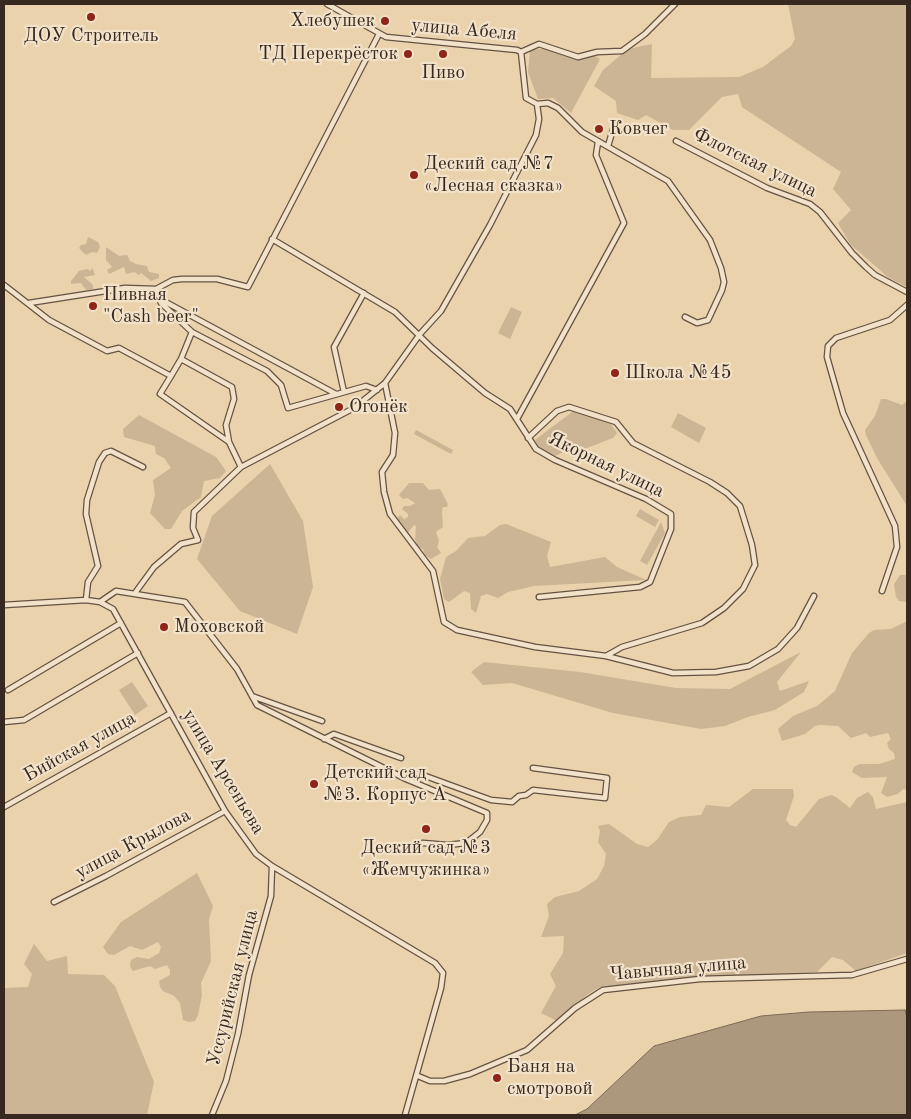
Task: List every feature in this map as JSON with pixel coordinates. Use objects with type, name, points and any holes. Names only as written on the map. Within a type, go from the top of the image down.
[{"type":"street","name":"улица Абеля","points":[[326,4],[386,38],[517,50],[521,52],[539,44],[578,57],[597,52],[622,51],[645,34],[675,4]]},
{"type":"street","points":[[29,303],[125,288],[156,289],[174,280],[217,279],[248,287],[379,34]]},
{"type":"street","points":[[521,52],[526,98],[537,104],[548,103],[558,108],[582,132],[668,181],[714,248],[724,282],[718,300],[708,320],[697,323],[684,317]]},
{"type":"street","points":[[135,593],[154,567],[181,544],[198,540],[192,528],[194,512],[213,492],[230,480],[242,467],[354,408],[385,383],[420,334],[441,311],[490,225],[536,135],[539,119],[537,104]]},
{"type":"street","points":[[608,146],[614,126]]},
{"type":"street","name":"Флотская улица","points":[[676,141],[767,188],[810,204],[820,212],[852,253],[866,267],[875,275],[907,292]]},
{"type":"street","points":[[517,419],[624,223],[596,155],[598,142]]},
{"type":"street","name":"Якорная улица","points":[[272,239],[395,312],[420,334],[432,348],[485,393],[510,409],[536,449],[555,460],[646,499],[671,514],[673,521],[650,582],[640,587],[539,597]]},
{"type":"street","points":[[4,286],[29,303],[49,320],[108,351],[119,348],[172,376]]},
{"type":"street","points":[[156,289],[161,302],[192,332],[266,371],[281,384],[288,408],[366,386],[377,390]]},
{"type":"street","points":[[344,392],[334,347],[364,293]]},
{"type":"street","points":[[160,298],[336,394]]},
{"type":"street","points":[[882,591],[897,547],[895,526],[843,413],[827,357],[828,346],[836,338],[890,320],[907,305]]},
{"type":"street","points":[[192,332],[181,359],[160,394],[229,442]]},
{"type":"street","points":[[181,359],[232,386],[234,399],[226,425],[229,442],[242,467]]},
{"type":"street","points":[[385,383],[395,433],[393,455],[382,472],[384,492],[390,514],[433,571],[444,622],[457,630],[534,646],[606,656],[673,673],[716,672],[748,666],[778,649],[797,628],[814,596]]},
{"type":"street","points":[[528,438],[557,411],[569,407],[616,422],[633,443],[710,482],[727,493],[740,506],[752,545],[755,565],[743,589],[724,608],[702,623],[622,647],[606,656]]},
{"type":"street","points":[[86,600],[88,582],[98,566],[88,528],[86,507],[99,462],[105,453],[111,451],[143,468]]},
{"type":"street","points":[[4,605],[86,600],[100,602],[116,591],[185,602],[237,670],[257,705],[404,778],[487,813],[480,832],[466,843],[447,845],[423,843]]},
{"type":"street","name":"улица Арсеньева","points":[[100,602],[113,609],[225,811],[256,854],[272,866],[428,957],[443,972],[441,988],[418,1076],[405,1115]]},
{"type":"street","points":[[8,690],[121,623]]},
{"type":"street","points":[[4,722],[24,720],[138,653]]},
{"type":"street","points":[[252,696],[322,720]]},
{"type":"street","name":"Бийская улица","points":[[4,807],[170,713]]},
{"type":"street","points":[[324,739],[334,734],[401,758]]},
{"type":"street","points":[[404,778],[420,774],[491,800],[512,802],[519,796],[526,795],[533,790],[605,798],[607,778],[533,768]]},
{"type":"street","name":"улица Крылова","points":[[54,902],[225,811]]},
{"type":"street","name":"Уссурийская улица","points":[[212,1115],[226,1081],[238,1034],[249,975],[271,896],[272,866]]},
{"type":"street","name":"Чавычная улица","points":[[418,1076],[430,1081],[444,1081],[470,1074],[527,1050],[575,1008],[603,990],[700,979],[852,975],[907,959]]},
{"type":"shaded area","points":[[788,4],[907,4],[907,287],[889,278],[850,244],[838,223],[851,210],[833,189],[841,172],[742,107],[738,94],[722,97],[689,130],[673,130],[646,115],[638,120],[617,113],[616,101],[594,86],[603,70],[628,49],[652,44],[651,78],[739,77],[763,67],[791,46],[795,39]]},
{"type":"shaded area","points":[[549,48],[577,58],[593,55],[600,59],[571,113],[553,98],[538,99],[528,72],[530,50]]},
{"type":"shaded area","points":[[88,237],[98,242],[100,247],[97,253],[92,252],[86,255],[79,248],[81,245],[86,244]]},
{"type":"shaded area","points":[[106,247],[119,256],[127,255],[130,261],[136,264],[147,266],[149,272],[159,274],[159,278],[151,281],[141,273],[139,275],[134,272],[126,274],[124,267],[109,274],[107,270],[112,267],[106,260]]},
{"type":"shaded area","points":[[92,267],[95,275],[84,277],[93,285],[93,289],[86,290],[81,283],[71,284],[71,281],[79,271],[87,269],[91,271]]},
{"type":"shaded area","points":[[511,307],[522,312],[510,339],[498,333]]},
{"type":"shaded area","points":[[881,399],[902,405],[907,401],[907,506],[877,458],[866,435],[865,430],[875,416]]},
{"type":"shaded area","points":[[572,412],[584,413],[611,424],[617,433],[613,438],[587,448],[578,456],[569,450],[552,457],[539,447],[535,440]]},
{"type":"shaded area","points":[[678,413],[706,428],[699,443],[671,427]]},
{"type":"shaded area","points":[[139,415],[216,457],[226,471],[220,478],[204,481],[201,497],[182,511],[171,529],[165,529],[150,513],[155,495],[153,480],[171,468],[164,458],[156,454],[155,446],[124,437],[123,429]]},
{"type":"shaded area","points":[[416,430],[453,450],[451,454],[414,434]]},
{"type":"shaded area","points":[[270,464],[303,521],[313,587],[297,634],[240,611],[197,559],[212,516]]},
{"type":"shaded area","points":[[409,483],[423,483],[429,490],[440,489],[448,504],[447,507],[443,507],[442,511],[443,527],[436,532],[439,541],[437,547],[441,553],[431,559],[425,555],[423,549],[418,547],[415,539],[416,526],[414,525],[407,534],[396,520],[400,515],[404,519],[408,517],[408,514],[402,509],[404,506],[410,506],[415,503],[407,498],[403,499],[399,495]]},
{"type":"shaded area","points":[[640,509],[659,520],[655,527],[636,516]]},
{"type":"shaded area","points":[[661,522],[665,533],[647,565],[640,561]]},
{"type":"shaded area","points":[[506,524],[551,542],[547,556],[550,567],[605,557],[617,567],[646,580],[534,586],[508,592],[498,598],[487,594],[481,596],[476,613],[471,609],[470,593],[464,591],[449,602],[444,599],[440,579],[446,557],[456,551],[468,538],[485,536],[500,525]]},
{"type":"shaded area","points":[[900,575],[907,575],[907,602],[899,601],[896,597],[894,584]]},
{"type":"shaded area","points":[[907,621],[907,790],[903,789],[898,794],[887,797],[881,793],[887,777],[862,778],[852,772],[854,767],[859,764],[879,764],[895,759],[894,753],[889,749],[887,743],[891,739],[888,733],[870,737],[866,733],[851,738],[838,726],[820,725],[815,726],[805,734],[782,741],[778,729],[793,716],[817,706],[835,691],[852,653],[869,633],[874,630],[891,629]]},
{"type":"shaded area","points":[[801,652],[777,682],[780,691],[809,681],[804,692],[775,710],[748,717],[725,726],[701,729],[613,713],[512,683],[483,685],[471,672],[484,662],[580,672],[676,688],[730,689]]},
{"type":"shaded area","points":[[132,682],[148,706],[135,715],[119,690]]},
{"type":"shaded area","points":[[753,789],[793,789],[794,796],[786,820],[790,825],[796,827],[819,799],[831,795],[850,808],[857,798],[868,792],[873,797],[876,809],[907,802],[907,953],[856,971],[843,960],[832,957],[817,972],[709,977],[600,987],[588,994],[557,1021],[541,1013],[556,986],[550,974],[563,953],[564,936],[541,937],[549,916],[547,904],[555,897],[579,891],[597,879],[604,866],[606,854],[598,842],[600,831],[598,826],[609,824],[637,844],[648,847],[657,840],[669,822],[680,817],[701,815],[706,805],[729,807]]},
{"type":"shaded area","points":[[197,873],[213,906],[209,920],[211,961],[201,983],[202,995],[198,1015],[195,1021],[189,1022],[183,1020],[180,1003],[174,996],[163,991],[160,987],[159,981],[170,975],[167,965],[155,969],[150,966],[133,971],[130,966],[131,960],[137,957],[149,959],[159,953],[161,947],[158,942],[142,950],[130,946],[114,955],[108,954],[103,947],[121,922]]},
{"type":"shaded area","points":[[34,944],[47,961],[67,956],[68,974],[104,975],[115,986],[154,1082],[147,1115],[4,1115],[4,988],[28,987],[32,974],[24,964]]},
{"type":"shaded area","points":[[905,1010],[907,1017],[907,1115],[575,1115],[587,1109],[654,1046],[761,1016],[809,1012]]},
{"type":"place","name":"ДОУ Строитель","points":[[91,17]]},
{"type":"place","name":"Хлебушек","points":[[385,21]]},
{"type":"place","name":"ТД Перекрёсток","points":[[408,54]]},
{"type":"place","name":"Пиво","points":[[443,54]]},
{"type":"place","name":"Ковчег","points":[[599,129]]},
{"type":"place","name":"Деский сад №7 «Лесная сказка»","points":[[414,175]]},
{"type":"place","name":"Пивная \"Cash beer\"","points":[[93,306]]},
{"type":"place","name":"Школа №45","points":[[615,373]]},
{"type":"place","name":"Огонёк","points":[[339,407]]},
{"type":"place","name":"Моховской","points":[[164,627]]},
{"type":"place","name":"Детский сад №3. Корпус А","points":[[314,784]]},
{"type":"place","name":"Деский сад №3 «Жемчужинка»","points":[[426,829]]},
{"type":"place","name":"Баня на смотровой","points":[[497,1078]]}]
